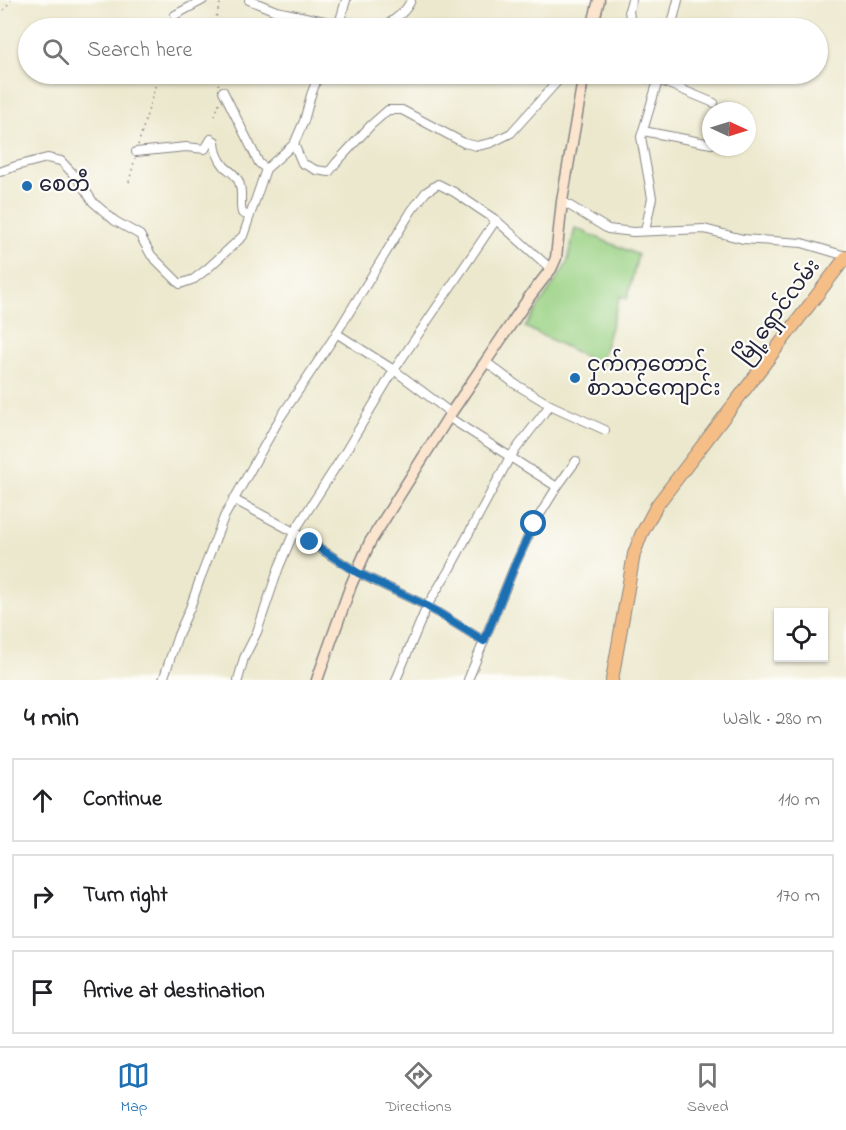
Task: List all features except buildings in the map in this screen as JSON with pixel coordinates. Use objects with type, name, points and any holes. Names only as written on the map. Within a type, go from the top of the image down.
[{"type":"main road","points":[[594,18],[598,0]]},
{"type":"main road","points":[[317,680],[351,585],[370,542],[449,415],[551,269],[556,258],[562,201],[582,84]]},
{"type":"main road","name":"မြို့ရှောင်လမ်း","points":[[612,680],[634,554],[657,505],[846,256]]},
{"type":"street","points":[[176,15],[203,0]]},
{"type":"street","points":[[249,0],[276,11],[304,18]]},
{"type":"street","points":[[343,18],[346,0]]},
{"type":"street","points":[[396,18],[408,7],[411,0]]},
{"type":"street","points":[[630,18],[629,10],[633,0]]},
{"type":"street","points":[[674,18],[678,0]]},
{"type":"street","points":[[0,172],[47,158],[61,161],[78,179],[93,202],[115,222],[140,235],[151,255],[180,284],[194,279],[243,236],[266,169],[294,144],[316,84]]},
{"type":"street","points":[[294,144],[303,163],[316,170],[329,172],[371,125],[388,110],[402,110],[464,143],[477,146],[491,143],[511,133],[555,84]]},
{"type":"street","points":[[645,231],[652,198],[641,137],[658,84]]},
{"type":"street","points":[[675,84],[712,102]]},
{"type":"street","points":[[223,91],[260,163],[266,169]]},
{"type":"street","points":[[643,131],[702,142]]},
{"type":"street","points":[[136,152],[186,147],[205,149],[211,139],[215,141],[215,148],[224,165],[238,179],[241,189],[242,213],[249,216]]},
{"type":"street","points":[[163,680],[221,525],[234,499],[280,418],[333,339],[412,210],[426,192],[438,184],[454,192],[496,220],[551,269]]},
{"type":"street","points":[[562,201],[608,229],[633,232],[704,230],[743,239],[802,243],[846,256]]},
{"type":"street","points":[[238,680],[244,658],[294,532],[394,370],[496,220]]},
{"type":"street","points":[[336,333],[394,370],[449,415],[510,458],[557,487]]},
{"type":"street","points":[[486,362],[515,384],[550,405],[605,430]]},
{"type":"street","points":[[396,680],[427,606],[510,458],[550,405]]},
{"type":"street","points":[[468,680],[534,524],[576,461]]},
{"type":"street","points":[[234,499],[294,532],[358,573],[427,606],[484,641]]},
{"type":"path","points":[[0,15],[11,0]]},
{"type":"path","points":[[216,18],[221,0]]},
{"type":"path","points":[[129,182],[156,84]]},
{"type":"path","points":[[215,116],[223,91],[218,84]]},
{"type":"green space","points":[[575,228],[638,255],[627,299],[620,296],[600,364],[525,327],[567,264]]},
{"type":"place","name":"စေတီ","points":[[27,186]]},
{"type":"place","name":"ငှက်ကတောင် စာသင်ကျောင်း","points":[[575,378]]},
{"type":"route","points":[[310,542],[358,573],[427,606],[484,641],[534,524]]}]
